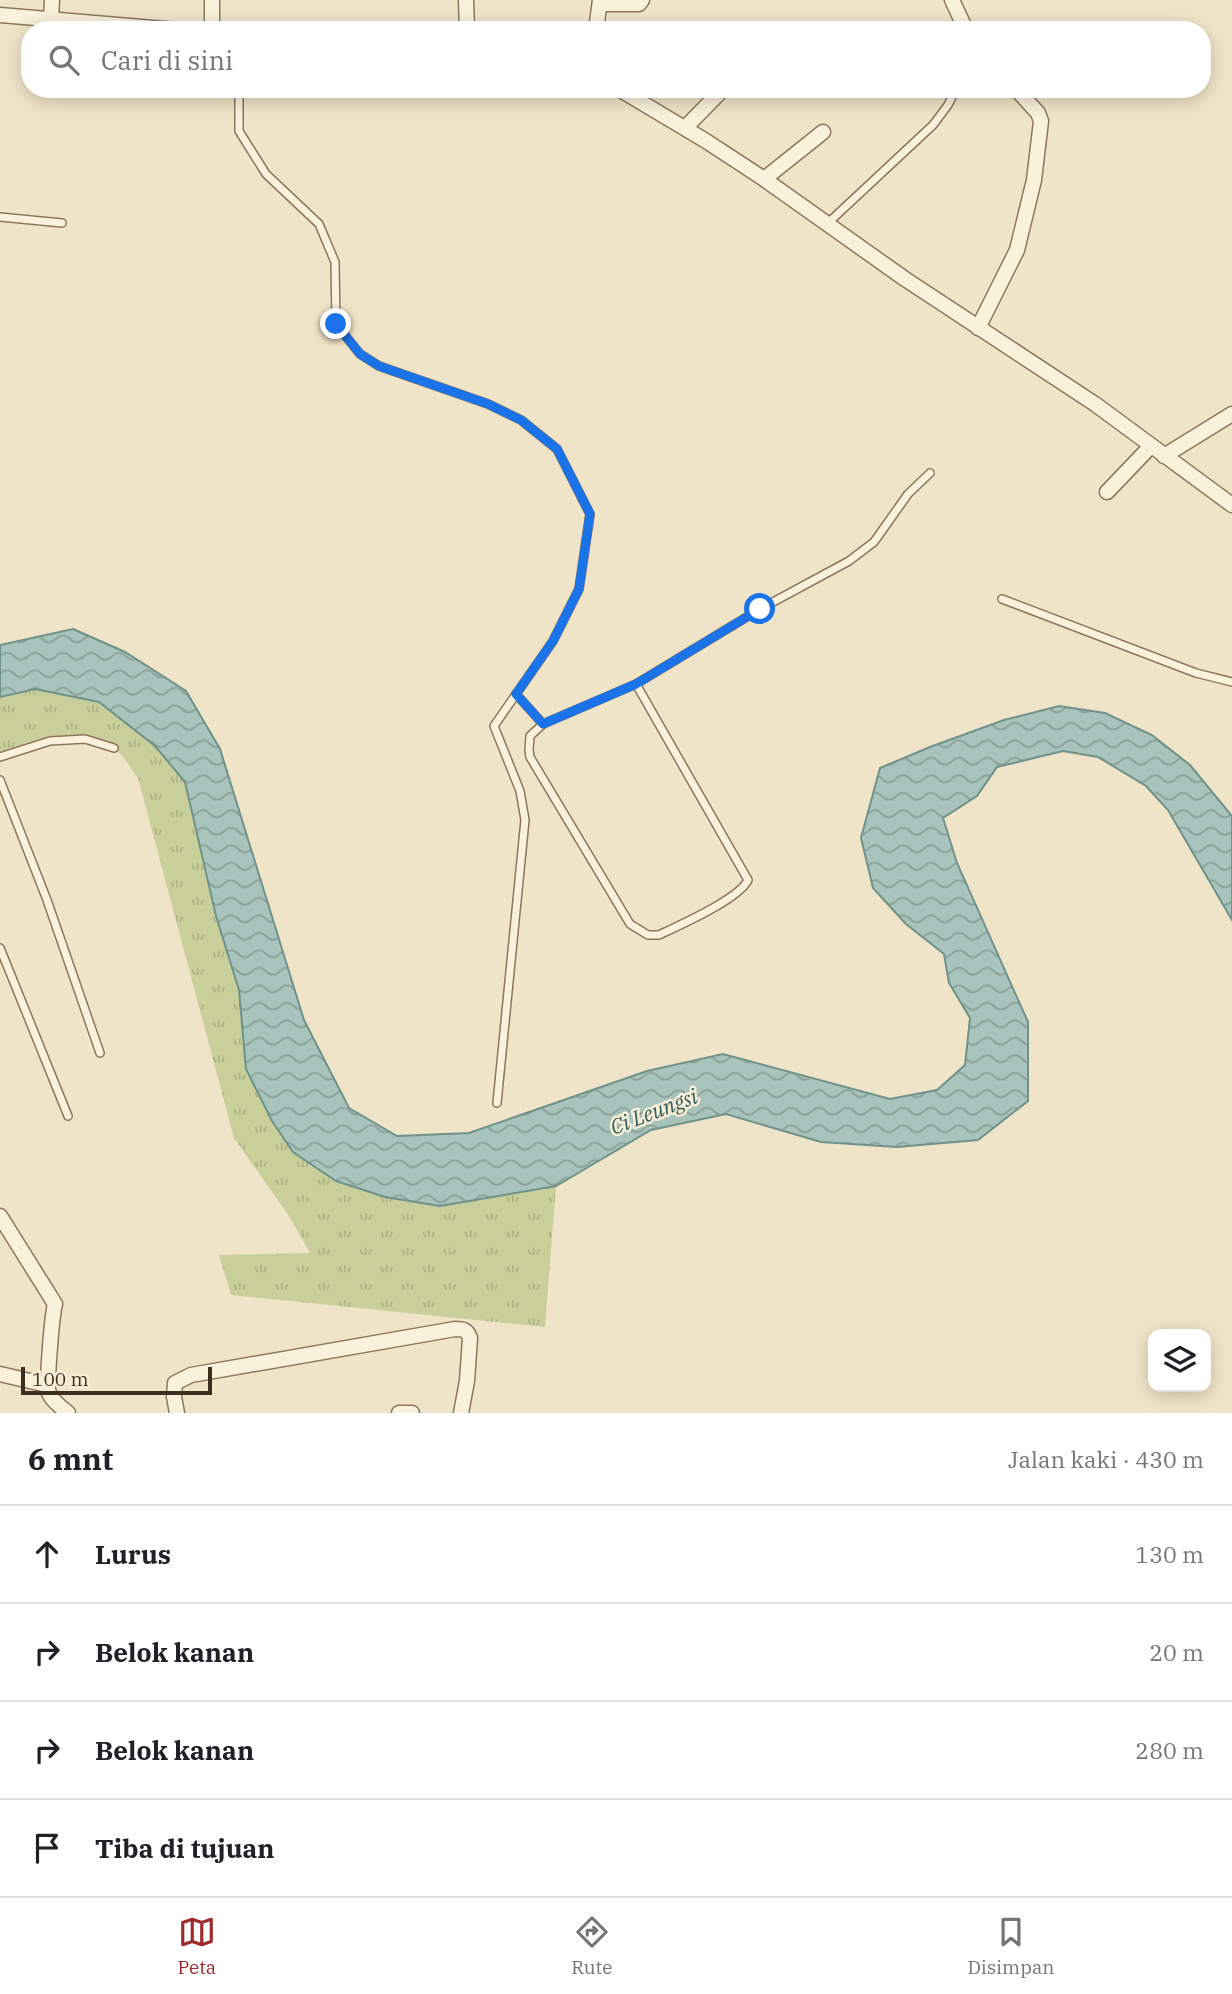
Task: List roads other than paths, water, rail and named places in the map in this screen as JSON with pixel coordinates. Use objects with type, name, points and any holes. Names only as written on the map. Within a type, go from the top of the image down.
[{"type":"street","points":[[51,20],[52,0]]},
{"type":"street","points":[[212,0],[212,21]]},
{"type":"street","points":[[466,0],[467,21]]},
{"type":"street","points":[[597,21],[600,2],[639,4],[642,0]]},
{"type":"street","points":[[952,0],[962,21]]},
{"type":"street","points":[[0,15],[64,21]]},
{"type":"street","points":[[634,98],[764,179],[905,279],[1072,388],[1232,505]]},
{"type":"street","points":[[685,128],[714,98]]},
{"type":"street","points":[[978,328],[1017,250],[1034,180],[1041,121],[1038,113],[1024,98]]},
{"type":"street","points":[[764,179],[823,132]]},
{"type":"street","points":[[1164,456],[1232,414]]},
{"type":"street","points":[[1107,492],[1151,446]]},
{"type":"street","points":[[0,1216],[55,1304],[51,1319],[47,1385],[49,1394],[68,1413]]},
{"type":"street","points":[[177,1413],[175,1383],[191,1375],[410,1335],[463,1329],[470,1338],[467,1381],[461,1413]]},
{"type":"street","points":[[0,1374],[47,1385]]},
{"type":"street","points":[[399,1413],[412,1413]]},
{"type":"lane","points":[[239,98],[239,131],[266,174],[319,224],[335,262],[336,324],[360,354],[379,366],[488,404],[521,420],[557,449],[590,514],[579,589],[553,641],[494,726],[520,791],[525,820],[497,1103]]},
{"type":"lane","points":[[828,223],[933,125],[952,98]]},
{"type":"lane","points":[[0,217],[62,223]]},
{"type":"lane","points":[[636,684],[748,880],[728,898],[659,935],[648,935],[630,924],[530,757],[530,736],[543,724],[636,684],[748,615],[849,561],[874,541],[908,495],[930,472]]},
{"type":"lane","points":[[1002,599],[1196,673],[1232,682]]},
{"type":"lane","points":[[516,694],[543,724]]},
{"type":"lane","points":[[0,757],[50,741],[85,739],[114,748]]},
{"type":"lane","points":[[0,780],[47,900],[100,1053]]},
{"type":"lane","points":[[0,948],[68,1116]]},
{"type":"water","name":"Ci Leungsi","points":[[73,629],[125,652],[186,691],[220,749],[304,1020],[349,1108],[397,1136],[469,1133],[647,1071],[723,1054],[890,1099],[937,1090],[965,1065],[970,1018],[949,983],[944,954],[906,924],[873,888],[861,838],[880,768],[1004,720],[1059,706],[1105,713],[1152,735],[1190,765],[1232,816],[1232,920],[1168,810],[1146,786],[1098,757],[1063,751],[997,767],[977,796],[943,818],[957,863],[1028,1022],[1028,1101],[978,1140],[897,1147],[821,1142],[726,1114],[651,1130],[556,1186],[440,1206],[385,1197],[336,1181],[293,1152],[272,1121],[246,1069],[239,990],[216,916],[185,782],[155,746],[99,702],[35,689],[0,697],[0,645]]}]
